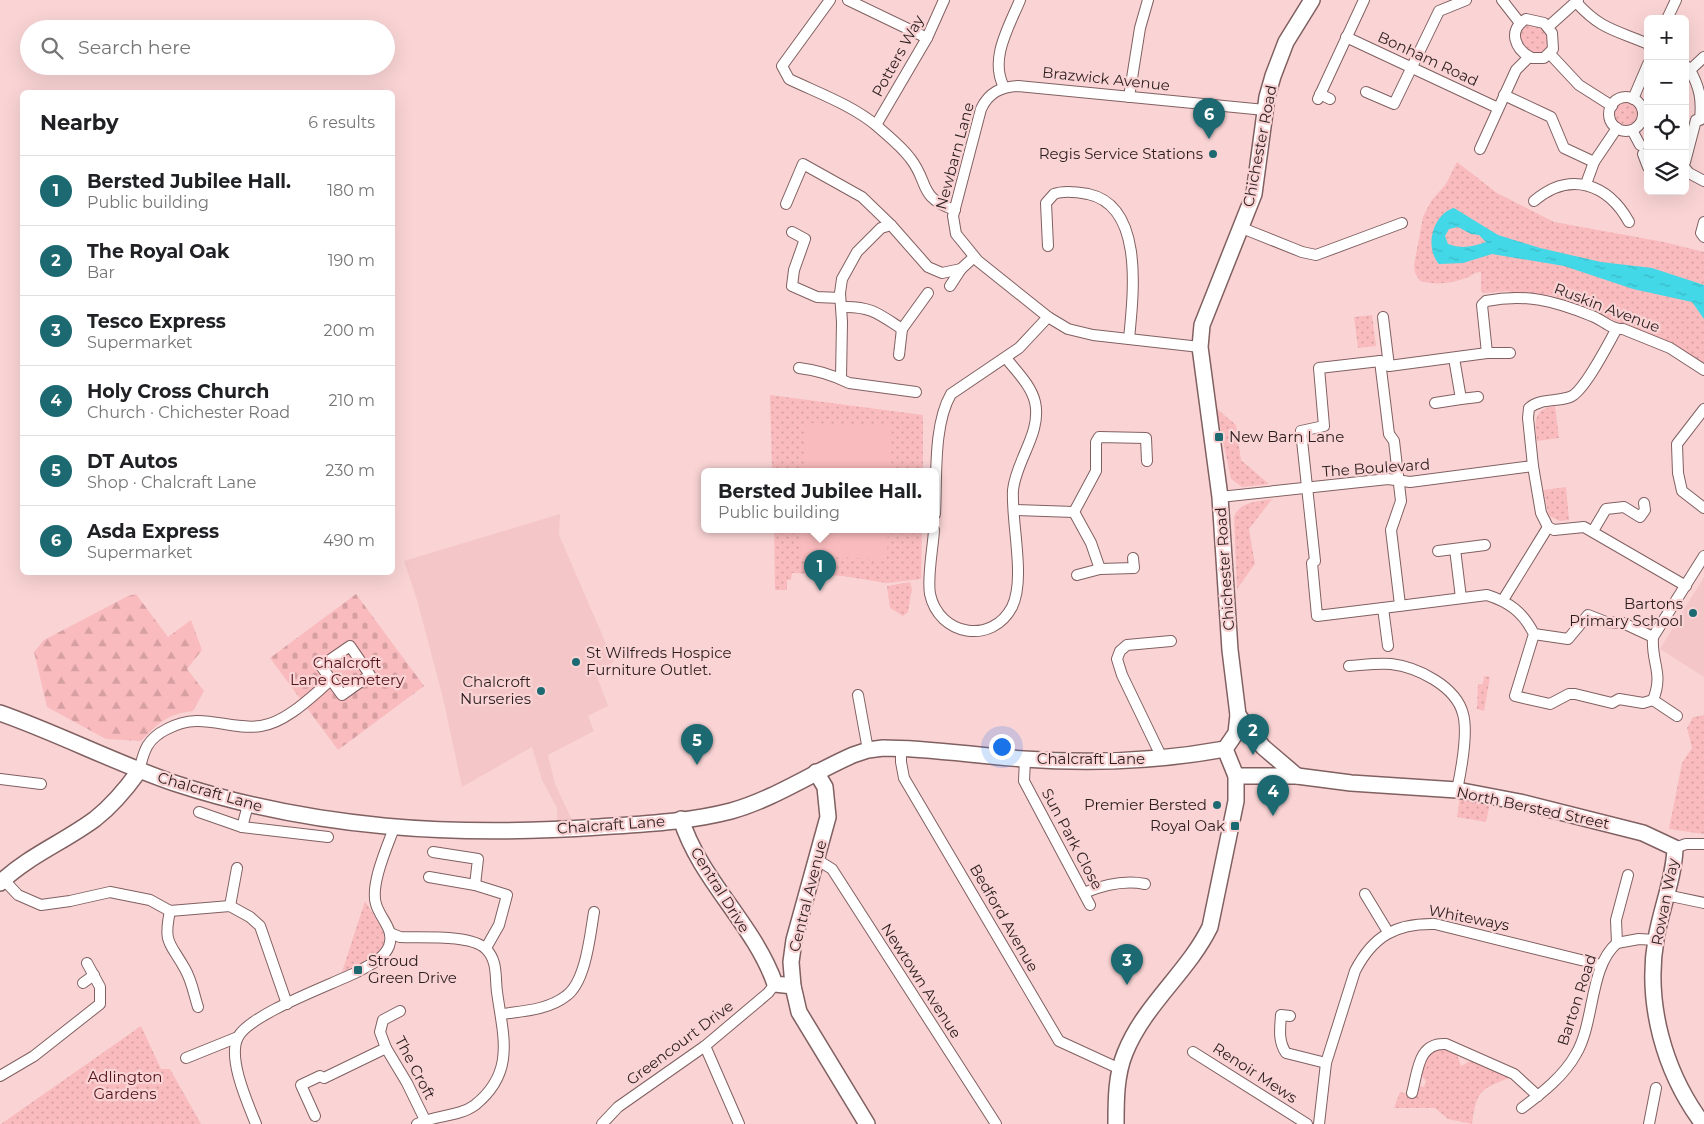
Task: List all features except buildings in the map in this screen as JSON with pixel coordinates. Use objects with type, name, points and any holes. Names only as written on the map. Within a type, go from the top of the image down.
[{"type":"street","points":[[830,0],[782,66],[785,74],[789,79],[862,115],[876,126],[910,158],[932,199],[938,204],[955,210]]},
{"type":"street","points":[[848,0],[927,38]]},
{"type":"street","name":"Potters Way","points":[[876,126],[927,38],[944,0]]},
{"type":"street","points":[[1004,87],[999,78],[997,62],[1020,0]]},
{"type":"street","points":[[1129,97],[1140,28],[1148,0]]},
{"type":"street","name":"Chichester Road","points":[[1225,749],[1236,733],[1238,715],[1230,650],[1220,497],[1200,347],[1202,325],[1254,194],[1265,110],[1281,53],[1312,0]]},
{"type":"street","points":[[1330,99],[1319,96],[1364,0]]},
{"type":"street","points":[[1366,92],[1394,104],[1439,11],[1466,0]]},
{"type":"street","points":[[1502,0],[1520,23]]},
{"type":"street","points":[[1669,15],[1676,0]]},
{"type":"street","points":[[1548,27],[1577,1],[1588,15],[1611,31],[1644,43]]},
{"type":"street","points":[[1533,19],[1548,27],[1554,44],[1550,54],[1540,59],[1529,57],[1522,51],[1515,40],[1516,28],[1520,23],[1533,19]]},
{"type":"street","name":"Bonham Road","points":[[1346,37],[1498,108]]},
{"type":"street","points":[[1550,54],[1579,85],[1612,106]]},
{"type":"street","points":[[1480,149],[1516,70],[1529,57]]},
{"type":"street","points":[[1689,67],[1704,57]]},
{"type":"street","points":[[1689,70],[1698,84],[1702,100],[1700,120],[1689,151]]},
{"type":"street","points":[[1634,99],[1644,74]]},
{"type":"street","name":"Brazwick Avenue","points":[[1004,87],[1032,87],[1265,110]]},
{"type":"street","name":"Newbarn Lane","points":[[1004,87],[992,94],[982,109],[955,210],[954,226],[956,234],[974,257],[994,275],[1048,317],[1068,329],[1093,335],[1200,347]]},
{"type":"street","points":[[1504,95],[1551,117],[1564,148],[1594,162]]},
{"type":"street","points":[[1612,106],[1624,98],[1634,99],[1641,106],[1644,114]]},
{"type":"street","points":[[1612,106],[1611,121],[1617,128],[1632,130],[1640,124],[1644,118]]},
{"type":"street","points":[[1586,184],[1594,162],[1617,128]]},
{"type":"street","points":[[1632,130],[1644,156]]},
{"type":"street","points":[[786,204],[803,164],[862,197],[891,225],[928,267],[942,273],[961,269]]},
{"type":"street","points":[[1689,173],[1704,181]]},
{"type":"street","points":[[1534,201],[1552,188],[1586,184],[1614,200],[1629,222]]},
{"type":"street","points":[[1048,246],[1046,203],[1054,194],[1075,192],[1090,195],[1111,204],[1116,209],[1125,228],[1130,253],[1132,300],[1129,339]]},
{"type":"street","points":[[1704,222],[1701,233],[1704,237]]},
{"type":"street","points":[[1242,228],[1302,252],[1316,255],[1402,223]]},
{"type":"street","points":[[841,378],[842,279],[853,257],[881,228],[891,225]]},
{"type":"street","points":[[792,232],[805,239],[794,270],[792,286],[818,297],[870,309],[902,329]]},
{"type":"street","points":[[950,286],[961,269],[974,257]]},
{"type":"street","points":[[899,355],[902,329],[928,293]]},
{"type":"street","name":"Ruskin Avenue","points":[[1487,353],[1482,305],[1486,301],[1493,299],[1525,297],[1550,300],[1594,317],[1616,330],[1623,329],[1670,348],[1704,370]]},
{"type":"street","points":[[938,468],[940,428],[946,403],[958,388],[1006,358],[1032,336],[1048,317]]},
{"type":"street","points":[[1383,317],[1389,434],[1394,441],[1401,501],[1391,530],[1400,605]]},
{"type":"street","points":[[1548,527],[1541,513],[1533,466],[1528,418],[1529,408],[1536,402],[1565,398],[1578,392],[1616,330]]},
{"type":"street","points":[[1510,353],[1487,353],[1454,358],[1319,368],[1324,426],[1301,431],[1315,561],[1312,563],[1318,616],[1487,595],[1503,600],[1520,611],[1534,634],[1515,696],[1550,704],[1569,694],[1612,703],[1619,699],[1643,703],[1653,700]]},
{"type":"street","points":[[934,533],[930,593],[934,607],[950,626],[977,632],[996,625],[1006,616],[1017,591],[1013,489],[1034,424],[1036,412],[1032,394],[1006,358]]},
{"type":"street","points":[[1454,358],[1461,399]]},
{"type":"street","points":[[798,368],[814,369],[825,375],[841,378],[849,383],[916,392]]},
{"type":"street","points":[[1435,403],[1478,397]]},
{"type":"street","points":[[1704,409],[1677,444],[1676,455],[1682,491],[1704,508]]},
{"type":"street","points":[[1074,512],[1096,471],[1096,442],[1099,437],[1146,438],[1147,461]]},
{"type":"street","name":"The Boulevard","points":[[1220,497],[1399,480],[1410,482],[1533,466]]},
{"type":"street","points":[[1593,531],[1606,509],[1624,507],[1640,517],[1645,510],[1644,503]]},
{"type":"street","points":[[1014,510],[1074,512]]},
{"type":"street","points":[[1074,512],[1090,544],[1100,570]]},
{"type":"street","points":[[1548,527],[1562,530],[1578,526],[1593,531],[1686,586]]},
{"type":"street","points":[[1503,600],[1548,527]]},
{"type":"street","points":[[1438,551],[1485,545]]},
{"type":"street","points":[[1455,549],[1461,598]]},
{"type":"street","points":[[1653,700],[1659,674],[1652,650],[1654,637],[1704,556]]},
{"type":"street","points":[[1077,575],[1100,570],[1134,568],[1133,558]]},
{"type":"street","points":[[1383,608],[1388,646]]},
{"type":"street","points":[[1534,634],[1568,639],[1588,615],[1606,622],[1623,623],[1654,637]]},
{"type":"street","points":[[1162,758],[1122,674],[1117,659],[1120,651],[1128,645],[1171,641]]},
{"type":"street","points":[[350,646],[370,675],[342,695],[331,680],[322,666],[350,646]]},
{"type":"street","points":[[1349,666],[1374,663],[1393,664],[1416,670],[1436,681],[1457,701],[1464,716],[1464,722],[1457,790]]},
{"type":"street","points":[[287,1004],[260,926],[250,917],[230,906],[170,911],[150,900],[110,892],[41,905],[18,895],[2,881],[28,860],[95,819],[116,800],[139,771],[145,748],[158,734],[174,725],[191,719],[262,726],[283,717],[331,680]]},
{"type":"street","points":[[858,695],[868,750]]},
{"type":"street","points":[[1653,700],[1677,716]]},
{"type":"street","name":"Chalcraft Lane","points":[[0,713],[36,725],[139,771],[248,805],[306,817],[394,828],[460,830],[568,829],[682,820],[731,811],[760,801],[816,772],[868,750],[901,748],[1025,759],[1091,761],[1162,758],[1225,749]]},
{"type":"street","points":[[1238,715],[1263,747],[1297,776]]},
{"type":"street","name":"Bedford Avenue","points":[[901,748],[904,778],[1059,1041],[1120,1069]]},
{"type":"street","points":[[1116,1124],[1116,1094],[1120,1069],[1138,1027],[1202,943],[1210,926],[1236,801],[1236,776],[1225,749]]},
{"type":"street","name":"Sun Park Close","points":[[1025,759],[1024,782],[1090,905]]},
{"type":"street","name":"Central Avenue","points":[[816,772],[825,787],[829,806],[826,826],[794,940],[775,967],[793,986],[799,1012],[867,1124]]},
{"type":"street","name":"North Bersted Street","points":[[1236,776],[1297,776],[1457,790],[1520,802],[1643,833],[1675,848]]},
{"type":"street","points":[[0,779],[41,784]]},
{"type":"street","points":[[242,827],[248,805]]},
{"type":"street","points":[[199,812],[242,827],[328,836]]},
{"type":"street","name":"Central Drive","points":[[682,820],[691,844],[775,967]]},
{"type":"street","points":[[186,1058],[238,1037],[250,1025],[287,1004],[338,982],[375,962],[389,946],[390,933],[376,904],[375,888],[394,828]]},
{"type":"street","points":[[1675,848],[1686,844],[1704,844]]},
{"type":"street","name":"Rowan Way","points":[[1675,848],[1674,867],[1656,940],[1654,995],[1667,1060],[1677,1082],[1703,1123]]},
{"type":"street","points":[[434,852],[478,859],[476,885]]},
{"type":"street","name":"Newtown Avenue","points":[[816,860],[832,870],[996,1124]]},
{"type":"street","points":[[230,906],[237,868]]},
{"type":"street","name":"Barton Road","points":[[1617,943],[1616,920],[1628,875]]},
{"type":"street","points":[[430,877],[476,885],[507,896],[499,925],[486,948]]},
{"type":"street","points":[[1084,893],[1098,887],[1132,881],[1145,884]]},
{"type":"street","points":[[1365,894],[1388,932]]},
{"type":"street","points":[[1666,895],[1704,903]]},
{"type":"street","points":[[170,911],[165,932],[170,948],[191,981],[198,1007]]},
{"type":"street","points":[[502,1014],[548,1006],[567,996],[577,981],[587,953],[594,912]]},
{"type":"street","name":"Whiteways","points":[[1319,1124],[1326,1063],[1355,971],[1362,957],[1388,932],[1417,923],[1435,924],[1601,965]]},
{"type":"street","points":[[390,933],[400,937],[466,940],[486,948],[496,965],[497,993],[502,1014],[504,1061],[499,1076],[474,1106],[421,1122]]},
{"type":"street","name":"Barton Road","points":[[1522,1108],[1559,1076],[1577,1053],[1590,1015],[1601,965],[1610,949],[1617,943],[1639,939],[1656,940]]},
{"type":"street","points":[[0,1076],[34,1056],[100,1004],[100,987],[87,963]]},
{"type":"street","points":[[775,967],[793,986]]},
{"type":"street","name":"Greencourt Drive","points":[[602,1124],[618,1107],[705,1046],[768,993],[775,967]]},
{"type":"street","points":[[83,983],[94,975]]},
{"type":"street","name":"The Croft","points":[[400,1011],[382,1020],[380,1032],[386,1048],[407,1083],[421,1122]]},
{"type":"street","points":[[1290,1016],[1281,1015],[1279,1036],[1286,1053],[1326,1063]]},
{"type":"street","points":[[238,1037],[239,1082],[256,1124]]},
{"type":"street","points":[[1412,1093],[1423,1053],[1430,1045],[1446,1044],[1514,1074],[1538,1096]]},
{"type":"street","points":[[705,1046],[739,1124]]},
{"type":"street","points":[[315,1116],[301,1085],[320,1076],[324,1078],[386,1048]]},
{"type":"street","name":"Renoir Mews","points":[[1193,1052],[1287,1110],[1302,1123]]},
{"type":"street","points":[[1649,1124],[1656,1088]]},
{"type":"shaded area","points":[[560,514],[559,535],[614,662],[595,671],[608,706],[588,716],[594,731],[548,755],[555,784],[572,820],[557,823],[557,808],[542,780],[532,747],[462,787],[443,698],[417,600],[404,561]]},
{"type":"shaded area","name":"Bartons Primary School","points":[[1704,577],[1704,677],[1660,649]]},
{"type":"green space","points":[[1536,22],[1548,34],[1549,46],[1543,53],[1532,55],[1523,45],[1520,34],[1524,25]]},
{"type":"green space","points":[[1626,103],[1634,106],[1637,114],[1634,122],[1626,125],[1618,122],[1615,114],[1618,106]]},
{"type":"green space","points":[[1457,162],[1497,193],[1554,222],[1664,242],[1704,252],[1704,363],[1670,343],[1551,295],[1510,294],[1509,291],[1484,293],[1481,291],[1481,272],[1449,283],[1420,281],[1415,273],[1414,265],[1423,217],[1431,201],[1446,184]]},
{"type":"green space","points":[[1372,315],[1376,346],[1358,348],[1354,317]]},
{"type":"green space","points":[[770,395],[923,415],[923,468],[772,468]]},
{"type":"green space","points":[[1555,406],[1559,438],[1537,441],[1536,423],[1539,414],[1542,410]]},
{"type":"green space","points":[[1216,408],[1236,425],[1241,460],[1269,484],[1242,487],[1231,479]]},
{"type":"green space","points":[[806,423],[892,426],[890,468],[804,468]]},
{"type":"green space","points":[[1566,487],[1569,520],[1560,521],[1549,516],[1543,490]]},
{"type":"green space","points":[[1272,499],[1249,529],[1255,564],[1237,589],[1234,517],[1240,508],[1245,505]]},
{"type":"green space","points":[[774,533],[922,533],[921,579],[886,583],[843,576],[792,573],[791,580],[787,580],[787,590],[775,590]]},
{"type":"green space","points":[[801,533],[888,533],[887,559],[800,556]]},
{"type":"green space","points":[[910,582],[912,589],[908,612],[903,616],[890,608],[887,586]]},
{"type":"green space","points":[[136,594],[168,637],[191,620],[202,650],[187,669],[204,691],[193,711],[176,714],[164,720],[141,741],[106,739],[47,707],[34,652],[44,640],[128,596]]},
{"type":"green space","name":"Chalcroft Lane Cemetery","points":[[356,594],[424,686],[338,750],[270,658]]},
{"type":"green space","points":[[1484,676],[1490,677],[1484,711],[1477,709],[1478,684],[1483,684]]},
{"type":"green space","points":[[1704,715],[1704,834],[1669,829],[1682,763],[1692,748],[1687,728],[1693,717]]},
{"type":"green space","points":[[1460,797],[1490,803],[1486,822],[1457,817]]},
{"type":"green space","points":[[365,901],[383,932],[384,940],[382,947],[364,963],[342,972]]},
{"type":"green space","name":"Adlington Gardens","points":[[141,1026],[161,1069],[170,1069],[201,1124],[1,1124]]},
{"type":"green space","points":[[1443,1047],[1456,1052],[1461,1066],[1472,1060],[1511,1077],[1482,1092],[1476,1103],[1472,1124],[1448,1119],[1435,1108],[1394,1108],[1400,1092],[1415,1096],[1419,1086],[1424,1087],[1426,1081],[1421,1075],[1427,1054]]},
{"type":"water","points":[[1454,208],[1498,235],[1540,248],[1601,262],[1652,268],[1704,285],[1704,319],[1692,302],[1633,289],[1564,266],[1492,254],[1463,263],[1439,264],[1434,257],[1432,249],[1433,232],[1436,224],[1447,211]],"holes":[[[1458,227],[1471,234],[1479,235],[1486,242],[1462,247],[1448,244],[1445,236],[1449,229]]]},
{"type":"place","name":"Asda Express","points":[[1209,139]]},
{"type":"place","name":"Regis Service Stations","points":[[1213,154]]},
{"type":"place","name":"New Barn Lane","points":[[1219,437]]},
{"type":"place","name":"Bersted Jubilee Hall.","points":[[820,591]]},
{"type":"place","name":"Bartons Primary School","points":[[1693,613]]},
{"type":"place","name":"St Wilfreds Hospice Furniture Outlet.","points":[[576,662]]},
{"type":"place","name":"Chalcroft Nurseries","points":[[541,691]]},
{"type":"place","name":"The Royal Oak","points":[[1253,755]]},
{"type":"place","name":"DT Autos","points":[[697,765]]},
{"type":"place","name":"Premier Bersted","points":[[1217,805]]},
{"type":"place","name":"Holy Cross Church","points":[[1273,816]]},
{"type":"place","name":"Royal Oak","points":[[1235,826]]},
{"type":"place","name":"Stroud Green Drive","points":[[358,970]]},
{"type":"place","name":"Tesco Express","points":[[1127,985]]}]
